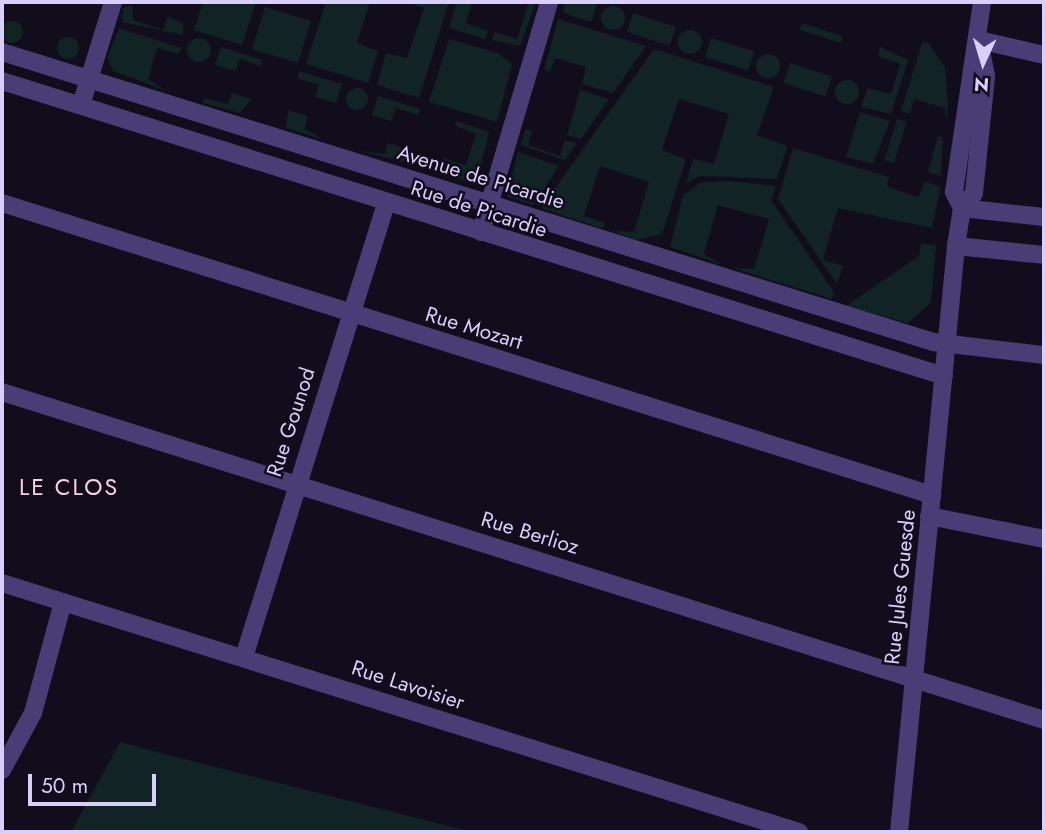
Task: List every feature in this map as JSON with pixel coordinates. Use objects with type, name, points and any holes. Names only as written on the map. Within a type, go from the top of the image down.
[{"type":"street","points":[[80,106],[113,2]]},
{"type":"street","points":[[481,232],[549,2]]},
{"type":"street","name":"Rue Jules Guesde","points":[[899,832],[956,246],[962,208],[954,192],[967,74],[979,40],[982,2]]},
{"type":"street","points":[[979,40],[1044,55]]},
{"type":"street","name":"Avenue de Picardie","points":[[2,52],[947,346],[1044,355]]},
{"type":"street","name":"Rue de Picardie","points":[[2,81],[944,376]]},
{"type":"street","name":"Rue Gounod","points":[[244,657],[294,483],[386,203]]},
{"type":"street","name":"Rue Mozart","points":[[2,204],[932,495]]},
{"type":"street","points":[[962,208],[1044,217]]},
{"type":"street","points":[[956,246],[1044,255]]},
{"type":"street","name":"Rue Berlioz","points":[[2,391],[1044,720]]},
{"type":"street","points":[[929,516],[1044,539]]},
{"type":"street","name":"Rue Lavoisier","points":[[2,583],[799,832]]},
{"type":"street","points":[[2,770],[33,713],[63,602]]},
{"type":"shaded area","points":[[203,2],[256,2],[242,45],[194,30]]},
{"type":"shaded area","points":[[326,2],[370,2],[357,43],[378,51],[368,83],[306,64]]},
{"type":"shaded area","points":[[405,2],[449,2],[419,98],[377,85],[386,53],[407,58],[424,8]]},
{"type":"shaded area","points":[[457,2],[472,2],[466,23],[488,31],[485,39],[449,28]]},
{"type":"shaded area","points":[[529,2],[536,2],[520,46],[492,40],[494,32],[517,39]]},
{"type":"shaded area","points":[[563,2],[598,2],[591,22],[564,13]]},
{"type":"shaded area","points":[[132,5],[133,20],[163,30],[168,16],[184,24],[182,35],[122,22],[123,8]]},
{"type":"shaded area","points":[[608,6],[618,6],[625,13],[625,23],[618,30],[608,30],[601,23],[601,13]]},
{"type":"shaded area","points":[[265,7],[311,21],[298,63],[252,49]]},
{"type":"shaded area","points":[[633,13],[676,27],[670,46],[627,32]]},
{"type":"shaded area","points":[[558,19],[646,46],[613,93],[582,84],[586,67],[555,58],[550,72],[544,70]]},
{"type":"shaded area","points":[[12,21],[22,28],[23,32],[16,42],[12,43],[2,36],[1,32],[8,22]]},
{"type":"shaded area","points":[[802,23],[843,36],[841,43],[800,30]]},
{"type":"shaded area","points":[[119,28],[181,48],[179,54],[157,48],[148,79],[167,91],[113,71],[107,58]]},
{"type":"shaded area","points":[[690,30],[699,33],[702,42],[699,51],[690,54],[681,51],[678,42],[681,33]]},
{"type":"shaded area","points":[[68,37],[76,40],[79,48],[76,56],[68,59],[60,56],[57,48],[60,40]]},
{"type":"shaded area","points":[[199,38],[207,42],[211,50],[207,58],[199,62],[191,58],[187,50],[191,42]]},
{"type":"shaded area","points":[[711,38],[754,51],[748,70],[705,57]]},
{"type":"shaded area","points":[[449,39],[498,53],[512,64],[497,122],[429,102]]},
{"type":"shaded area","points":[[928,42],[945,68],[948,105],[946,124],[945,108],[914,99],[910,114],[901,111],[922,43]]},
{"type":"shaded area","points":[[221,47],[263,60],[261,66],[240,59],[235,71],[215,65]]},
{"type":"shaded area","points":[[880,47],[908,60],[891,114],[861,107],[868,88],[891,94],[900,64],[878,56]]},
{"type":"shaded area","points":[[654,49],[774,87],[757,135],[787,146],[777,179],[699,176],[686,184],[693,159],[714,164],[729,114],[679,99],[662,150],[686,159],[662,234],[637,240],[612,231],[634,232],[649,182],[600,166],[584,216],[605,223],[603,229],[541,208]]},
{"type":"shaded area","points":[[768,54],[777,57],[780,66],[777,75],[768,78],[759,75],[756,66],[759,57]]},
{"type":"shaded area","points":[[790,63],[832,77],[825,97],[784,83]]},
{"type":"shaded area","points":[[299,71],[342,84],[336,103],[315,97],[319,85],[297,78]]},
{"type":"shaded area","points":[[847,80],[856,83],[859,92],[856,101],[847,104],[838,101],[835,92],[838,83]]},
{"type":"shaded area","points":[[353,88],[361,88],[368,95],[368,103],[361,110],[353,110],[346,103],[346,95]]},
{"type":"shaded area","points":[[580,90],[609,99],[581,139],[567,135]]},
{"type":"shaded area","points":[[232,93],[251,99],[240,113],[203,103],[204,98],[228,104]]},
{"type":"shaded area","points":[[378,96],[420,109],[418,115],[396,108],[391,121],[372,115]]},
{"type":"shaded area","points":[[288,110],[307,116],[305,129],[324,140],[286,128]]},
{"type":"shaded area","points":[[860,112],[890,121],[873,164],[846,157]]},
{"type":"shaded area","points":[[897,119],[907,122],[894,163],[884,160]]},
{"type":"shaded area","points":[[456,121],[489,132],[476,184],[440,173],[443,158],[466,165],[476,134],[455,126]]},
{"type":"shaded area","points":[[525,129],[532,131],[528,145],[560,156],[565,140],[577,143],[565,160],[521,145]]},
{"type":"shaded area","points":[[938,136],[943,138],[941,176],[928,172]]},
{"type":"shaded area","points":[[388,143],[409,150],[403,162],[361,151],[385,154]]},
{"type":"shaded area","points":[[793,148],[889,177],[887,187],[919,197],[924,182],[941,186],[932,228],[838,208],[823,260],[843,266],[837,284],[778,199]]},
{"type":"shaded area","points":[[518,152],[559,166],[533,205],[507,197]]},
{"type":"shaded area","points":[[730,181],[776,186],[771,200],[834,292],[832,299],[733,268],[754,269],[769,219],[718,205],[704,254],[723,265],[670,247],[683,195],[702,182]]},
{"type":"shaded area","points":[[921,244],[936,245],[931,302],[908,323],[846,306],[919,256]]},
{"type":"shaded area","points":[[120,742],[168,755],[472,832],[71,832]]},
{"type":"district","name":"LE CLOS","points":[[69,487]]}]
